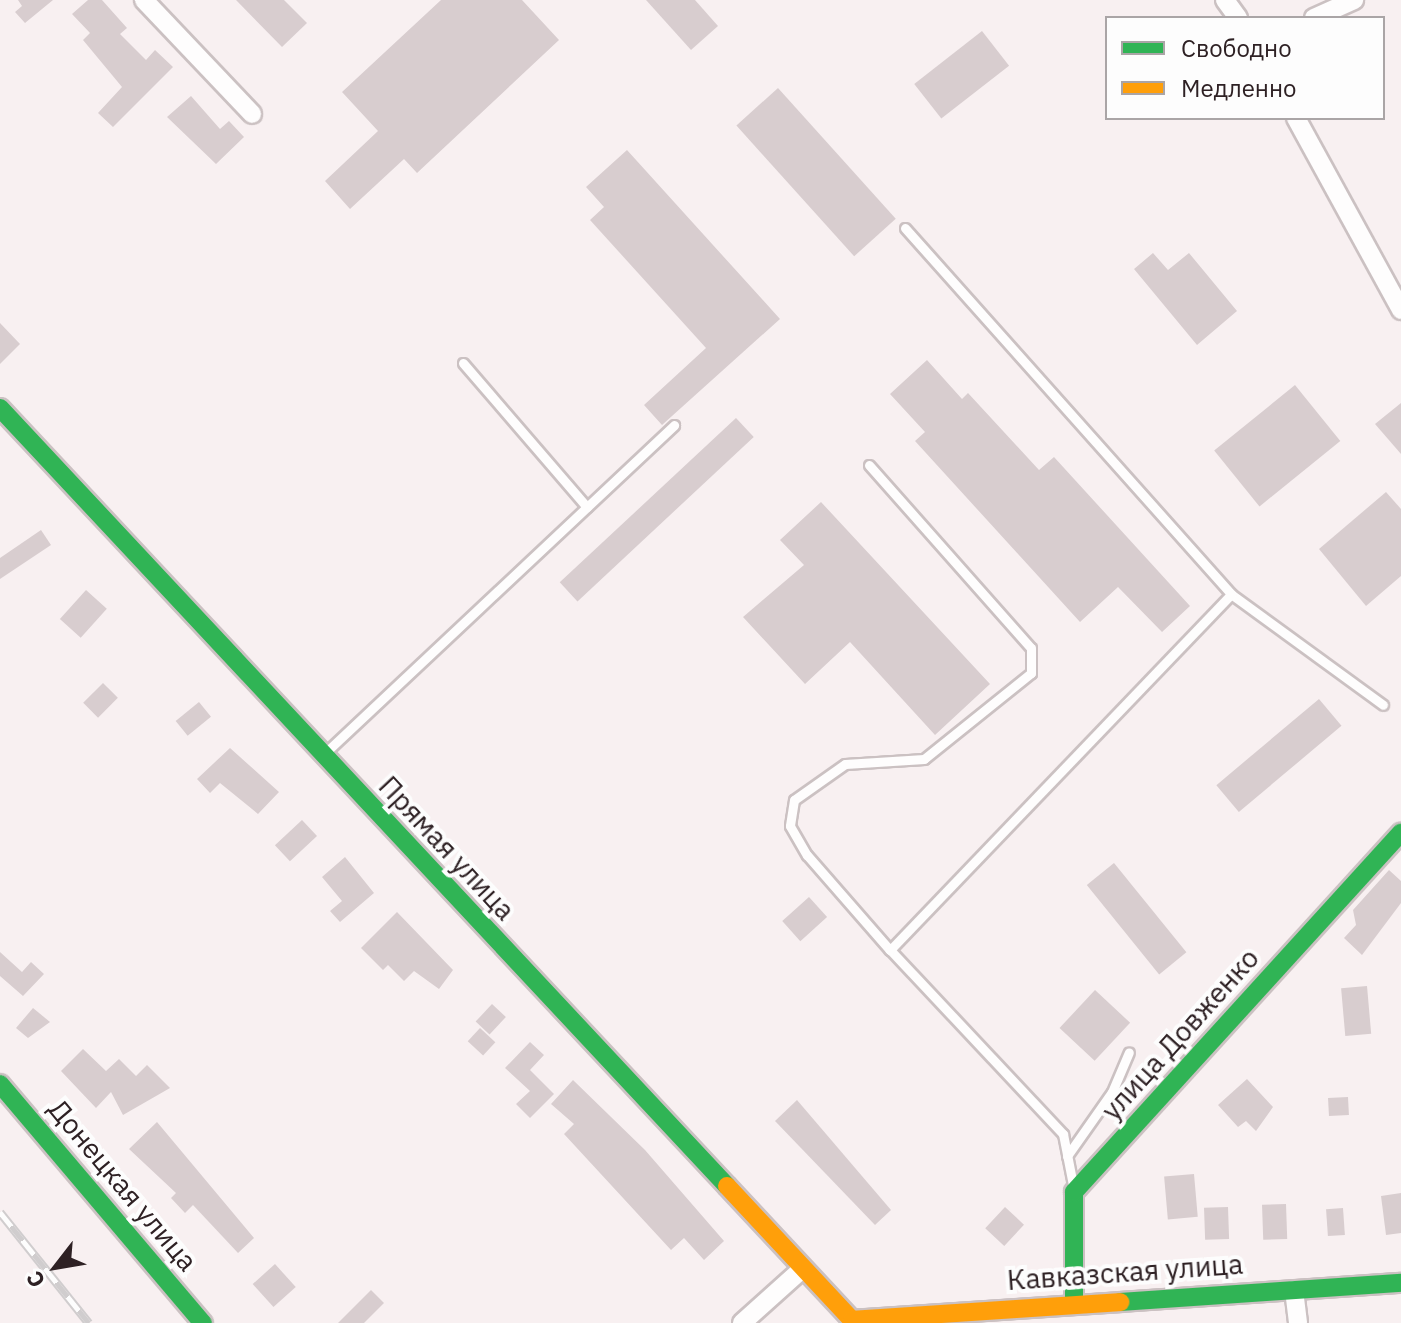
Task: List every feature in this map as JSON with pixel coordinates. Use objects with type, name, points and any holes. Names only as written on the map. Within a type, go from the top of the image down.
[{"type":"street","points":[[144,0],[252,114]]},
{"type":"street","points":[[1318,16],[1354,0]]},
{"type":"street","points":[[1297,120],[1401,310]]},
{"type":"street","name":"Прямая улица","points":[[0,408],[801,1270],[854,1321]]},
{"type":"street","name":"улица Довженко","points":[[1074,1192],[1401,833]]},
{"type":"street","name":"Донецкая улица","points":[[0,1084],[203,1323]]},
{"type":"street","points":[[1074,1192],[1074,1303]]},
{"type":"street","points":[[742,1323],[801,1270]]},
{"type":"street","name":"Кавказская улица","points":[[854,1321],[1074,1303],[1401,1283]]},
{"type":"street","points":[[1294,1290],[1298,1323]]},
{"type":"lane","points":[[905,228],[1231,594],[1383,705]]},
{"type":"lane","points":[[463,363],[587,507]]},
{"type":"lane","points":[[322,755],[674,425]]},
{"type":"lane","points":[[869,465],[1031,648],[1031,673],[924,759],[845,764],[794,800],[790,826],[807,855],[890,950],[1063,1134],[1074,1192]]},
{"type":"lane","points":[[890,950],[1231,594]]},
{"type":"lane","points":[[1067,1156],[1112,1092],[1129,1052]]},
{"type":"building","points":[[18,0],[53,0],[25,23],[15,12],[22,6]]},
{"type":"building","points":[[88,0],[102,0],[127,28],[120,34],[146,60],[155,50],[173,67],[113,127],[98,113],[122,87],[83,40],[90,33],[72,14]]},
{"type":"building","points":[[236,0],[284,0],[307,23],[282,47]]},
{"type":"building","points":[[441,0],[522,0],[559,40],[417,173],[404,159],[350,209],[325,181],[378,131],[342,92]]},
{"type":"building","points":[[646,0],[695,0],[718,26],[691,50]]},
{"type":"building","points":[[982,31],[1009,66],[941,119],[914,84]]},
{"type":"building","points":[[778,88],[896,219],[854,256],[736,125]]},
{"type":"building","points":[[191,96],[220,129],[229,121],[244,137],[216,164],[167,117]]},
{"type":"building","points":[[627,150],[780,319],[662,425],[644,405],[706,348],[590,220],[604,207],[586,187]]},
{"type":"building","points":[[1153,253],[1168,270],[1189,253],[1237,311],[1197,345],[1134,269]]},
{"type":"building","points":[[0,323],[20,344],[0,364]]},
{"type":"building","points":[[927,360],[962,399],[968,393],[1039,470],[1054,457],[1190,606],[1162,632],[1118,587],[1080,622],[915,441],[925,432],[890,394]]},
{"type":"building","points":[[1295,385],[1340,441],[1259,506],[1214,450]]},
{"type":"building","points":[[1401,403],[1401,454],[1375,424]]},
{"type":"building","points":[[736,418],[754,437],[577,601],[560,582]]},
{"type":"building","points":[[1386,492],[1401,509],[1401,576],[1366,606],[1319,549]]},
{"type":"building","points":[[821,502],[990,684],[935,735],[850,642],[805,684],[743,617],[804,565],[780,540]]},
{"type":"building","points":[[41,530],[51,545],[0,579],[0,558]]},
{"type":"building","points":[[86,590],[107,609],[81,638],[60,619]]},
{"type":"building","points":[[103,683],[118,698],[98,718],[83,703]]},
{"type":"building","points":[[1319,699],[1341,726],[1239,812],[1216,785]]},
{"type":"building","points":[[199,702],[211,717],[188,736],[176,721]]},
{"type":"building","points":[[230,748],[279,792],[258,814],[220,783],[210,793],[197,779]]},
{"type":"building","points":[[302,820],[317,836],[290,861],[275,845]]},
{"type":"building","points":[[345,857],[374,893],[340,922],[330,911],[342,901],[322,877]]},
{"type":"building","points":[[1114,863],[1186,952],[1159,974],[1087,885]]},
{"type":"building","points":[[1389,870],[1401,881],[1401,903],[1362,955],[1344,938],[1356,925],[1353,910]]},
{"type":"building","points":[[809,897],[827,917],[800,941],[782,921]]},
{"type":"building","points":[[397,912],[453,970],[439,989],[414,971],[404,981],[388,965],[383,970],[361,948]]},
{"type":"building","points":[[0,952],[22,972],[31,962],[44,974],[23,996],[0,976]]},
{"type":"building","points":[[1367,986],[1371,1034],[1345,1036],[1341,988]]},
{"type":"building","points":[[1095,990],[1130,1023],[1095,1061],[1060,1028]]},
{"type":"building","points":[[492,1004],[506,1017],[490,1035],[476,1022]]},
{"type":"building","points":[[33,1008],[50,1022],[28,1038],[16,1028]]},
{"type":"building","points":[[480,1028],[495,1042],[483,1055],[468,1041]]},
{"type":"building","points":[[530,1042],[544,1055],[530,1070],[554,1094],[530,1118],[516,1104],[530,1091],[505,1068]]},
{"type":"building","points":[[83,1049],[106,1071],[119,1059],[136,1076],[147,1065],[170,1088],[123,1115],[111,1092],[96,1108],[61,1071]]},
{"type":"building","points":[[1247,1079],[1273,1107],[1256,1131],[1246,1121],[1238,1127],[1218,1105]]},
{"type":"building","points":[[573,1080],[645,1150],[724,1241],[704,1260],[684,1238],[671,1250],[564,1134],[574,1124],[551,1104]]},
{"type":"building","points":[[1348,1097],[1349,1115],[1329,1116],[1328,1098]]},
{"type":"building","points":[[797,1100],[891,1210],[875,1225],[775,1121]]},
{"type":"building","points":[[157,1122],[254,1238],[238,1253],[193,1205],[185,1213],[171,1198],[176,1193],[129,1149]]},
{"type":"building","points":[[1194,1174],[1198,1217],[1168,1219],[1164,1177]]},
{"type":"building","points":[[1401,1193],[1401,1233],[1386,1235],[1381,1196]]},
{"type":"building","points":[[1286,1204],[1287,1239],[1263,1240],[1262,1205]]},
{"type":"building","points":[[1005,1207],[1024,1225],[1004,1246],[985,1228]]},
{"type":"building","points":[[1228,1207],[1229,1239],[1205,1240],[1204,1208]]},
{"type":"building","points":[[1343,1208],[1345,1235],[1328,1236],[1326,1209]]},
{"type":"building","points":[[275,1264],[296,1287],[273,1307],[253,1284]]},
{"type":"building","points":[[371,1290],[384,1303],[364,1323],[338,1323]]},
{"type":"railway","points":[[0,1212],[89,1323]]},
{"type":"traffic: fast","points":[[0,408],[727,1186]]},
{"type":"traffic: fast","points":[[1074,1303],[1074,1192],[1401,833]]},
{"type":"traffic: fast","points":[[0,1084],[203,1323]]},
{"type":"traffic: fast","points":[[1120,1302],[1401,1283]]},
{"type":"traffic: slow","points":[[727,1186],[852,1320],[1120,1302]]}]
